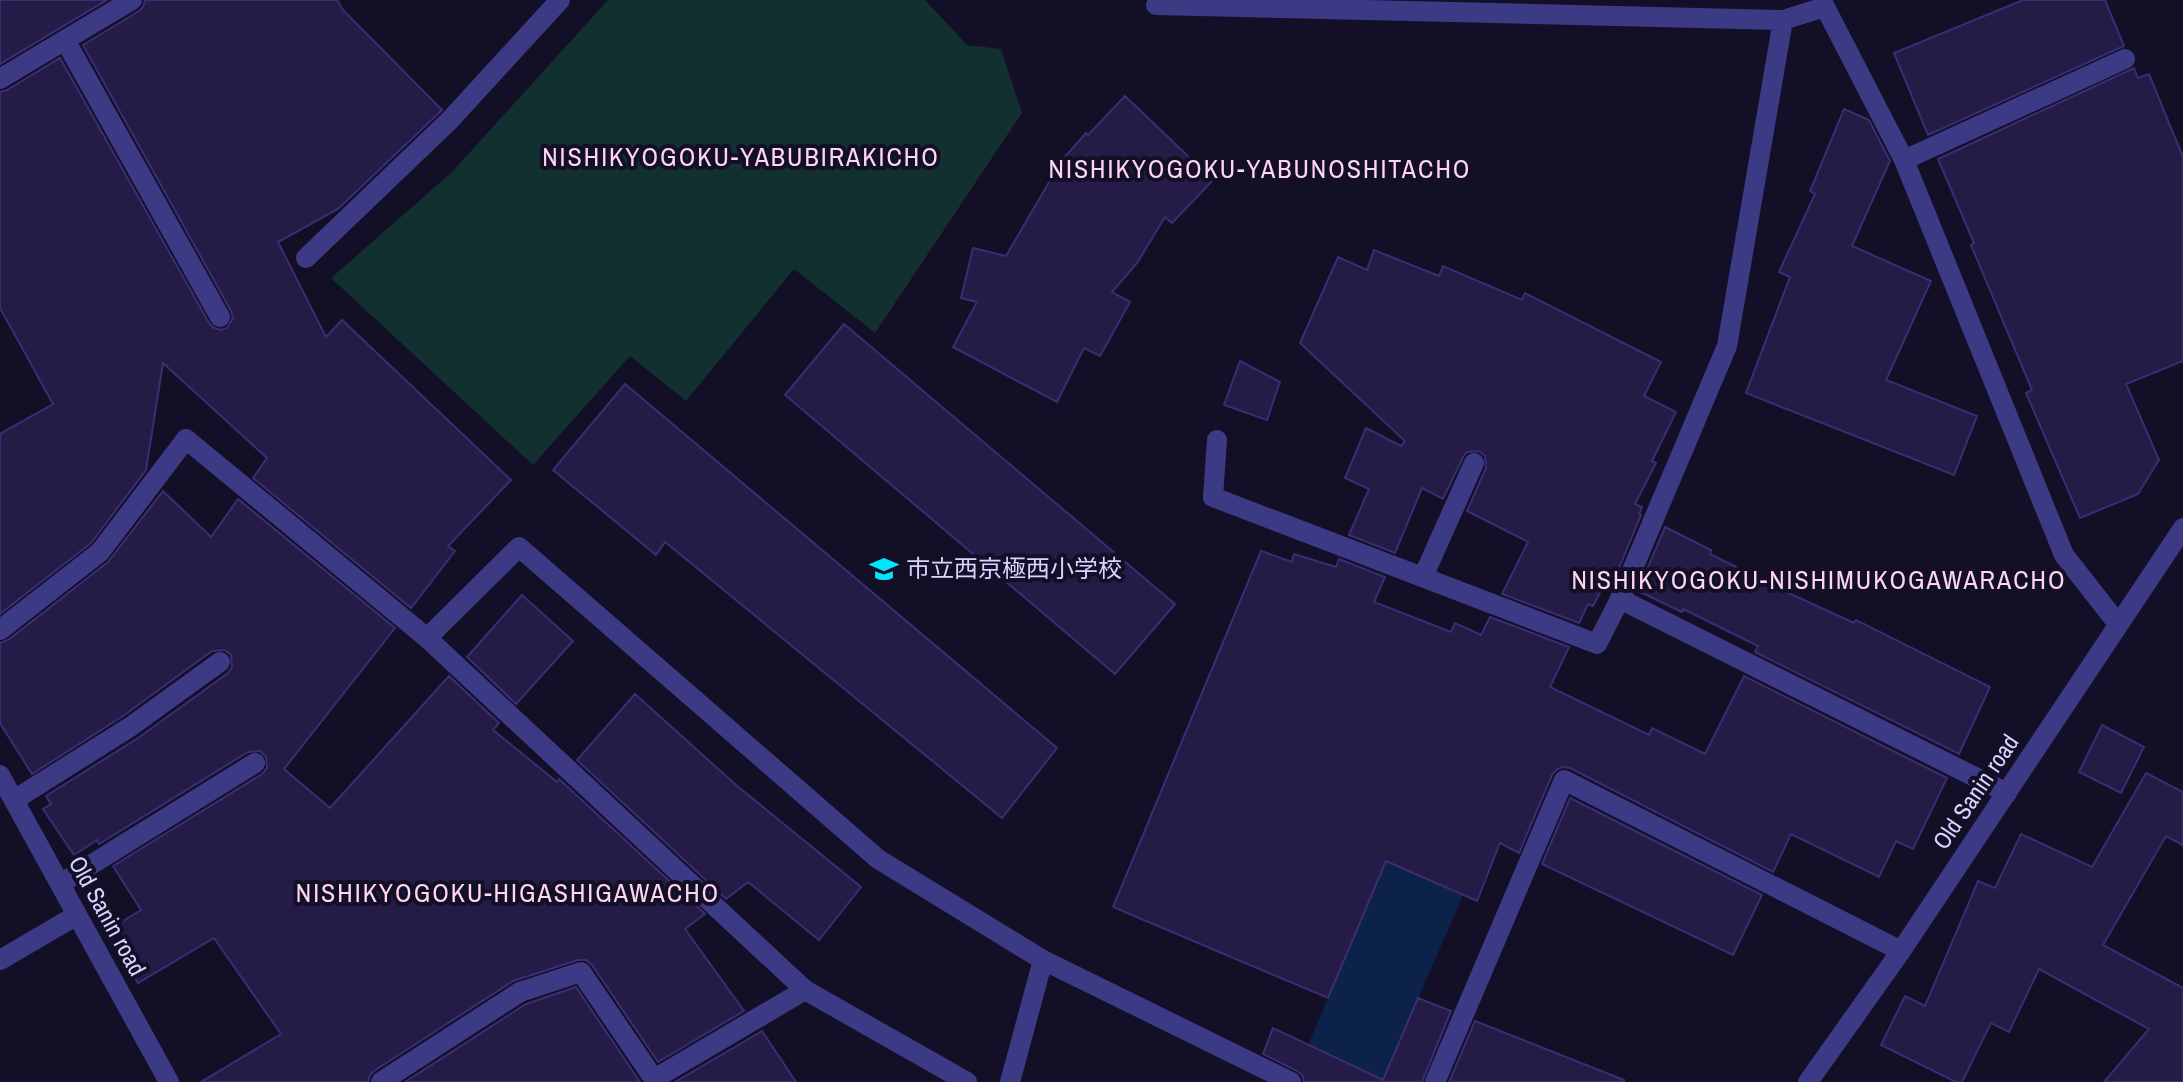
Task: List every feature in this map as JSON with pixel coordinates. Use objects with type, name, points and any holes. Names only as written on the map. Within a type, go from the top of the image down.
[{"type":"street","points":[[0,79],[132,0]]},
{"type":"street","points":[[306,258],[450,120],[560,0]]},
{"type":"street","points":[[1154,2],[1783,20],[1825,7],[1904,160],[2064,555],[2118,624]]},
{"type":"street","points":[[1217,440],[1213,497],[1597,644],[1620,599],[1727,346],[1783,20]]},
{"type":"street","points":[[65,40],[220,317]]},
{"type":"street","points":[[1904,160],[2125,59]]},
{"type":"street","points":[[0,630],[100,552],[186,439],[427,638],[805,990],[967,1082]]},
{"type":"street","points":[[1423,577],[1474,463]]},
{"type":"street","name":"Old Sanin road","points":[[1808,1082],[1901,951],[2183,528]]},
{"type":"street","points":[[427,638],[519,547],[878,859],[1043,960],[1291,1082]]},
{"type":"street","points":[[1620,599],[2007,793]]},
{"type":"street","points":[[14,800],[130,727],[220,662]]},
{"type":"street","points":[[60,884],[255,763]]},
{"type":"street","name":"Old Sanin road","points":[[0,775],[169,1082]]},
{"type":"street","points":[[1435,1082],[1564,780],[1901,951]]},
{"type":"street","points":[[0,960],[77,915]]},
{"type":"street","points":[[1010,1082],[1043,960]]},
{"type":"street","points":[[381,1082],[520,992],[581,972],[654,1079],[805,990]]},
{"type":"green space","points":[[608,0],[925,0],[967,45],[1001,49],[1022,113],[875,333],[794,269],[686,401],[630,356],[533,465],[331,278],[452,172]]},
{"type":"water","points":[[1387,861],[1463,895],[1383,1080],[1308,1045]]},
{"type":"building","points":[[0,0],[107,0],[0,64]]},
{"type":"building","points":[[145,0],[337,0],[343,10],[442,110],[338,209],[278,242],[326,337],[342,320],[511,480],[448,546],[455,551],[411,608],[253,478],[267,458],[163,363],[146,470],[91,543],[0,614],[0,434],[53,404],[0,308],[0,92],[60,58],[209,323],[221,330],[227,328],[233,318],[83,45],[139,11]]},
{"type":"building","points":[[2023,0],[2105,0],[2124,46],[1928,135],[1894,53]]},
{"type":"building","points":[[2134,68],[2138,78],[2149,74],[2183,157],[2183,361],[2126,384],[2159,460],[2138,494],[2080,518],[2026,393],[2032,390],[1938,159]]},
{"type":"building","points":[[1125,96],[1213,180],[1172,223],[1165,217],[1137,263],[1112,292],[1130,302],[1100,356],[1084,348],[1057,402],[953,347],[977,302],[961,298],[973,248],[1006,256],[1062,160]]},
{"type":"building","points":[[1844,109],[1869,120],[1890,161],[1852,246],[1931,281],[1886,380],[1977,416],[1954,475],[1746,393],[1790,277],[1779,272],[1815,194],[1810,191]]},
{"type":"building","points":[[1374,250],[1439,276],[1443,266],[1522,300],[1525,293],[1661,362],[1644,396],[1676,412],[1652,461],[1656,463],[1635,504],[1642,507],[1641,515],[1614,580],[1608,577],[1593,606],[1588,604],[1579,623],[1502,594],[1528,542],[1467,511],[1486,468],[1485,456],[1479,451],[1467,452],[1463,457],[1443,499],[1422,488],[1395,553],[1349,535],[1369,489],[1345,478],[1366,428],[1401,446],[1405,441],[1300,343],[1338,257],[1367,270]]},
{"type":"building","points":[[844,324],[1175,604],[1115,674],[785,395]]},
{"type":"building","points":[[1240,361],[1280,382],[1267,420],[1224,405]]},
{"type":"building","points":[[625,384],[1057,748],[1002,818],[665,542],[656,555],[553,470]]},
{"type":"building","points":[[163,491],[211,537],[238,499],[395,628],[284,769],[330,808],[449,676],[499,723],[493,730],[557,782],[559,779],[705,914],[685,929],[744,1011],[658,1062],[592,965],[586,960],[578,960],[513,981],[374,1071],[368,1082],[201,1082],[281,1034],[214,938],[138,983],[108,930],[141,910],[113,866],[262,774],[267,768],[266,757],[260,751],[248,752],[99,844],[97,840],[74,855],[43,809],[51,804],[46,796],[138,738],[228,673],[232,667],[231,655],[225,650],[212,651],[123,716],[32,774],[0,723],[0,643],[108,562]]},
{"type":"building","points":[[1665,527],[1711,550],[1710,554],[1793,595],[1854,623],[1856,620],[1990,687],[1959,754],[1755,652],[1758,646],[1638,591]]},
{"type":"building","points":[[1261,551],[1292,562],[1294,554],[1336,567],[1339,559],[1385,577],[1374,602],[1451,632],[1455,623],[1481,635],[1490,617],[1569,647],[1550,687],[1649,735],[1652,728],[1705,754],[1744,676],[1947,778],[1913,849],[1896,841],[1879,877],[1791,834],[1773,872],[1570,768],[1562,767],[1552,775],[1519,853],[1500,843],[1477,901],[1386,861],[1328,998],[1113,907]]},
{"type":"building","points":[[522,595],[573,641],[516,704],[467,657]]},
{"type":"building","points":[[635,694],[736,785],[861,887],[819,940],[748,882],[726,899],[577,760]]},
{"type":"building","points":[[2102,725],[2144,747],[2121,793],[2079,772]]},
{"type":"building","points":[[2146,773],[2183,792],[2183,845],[2166,836],[2103,945],[2183,988],[2183,1082],[2104,1082],[2149,1029],[2039,969],[2009,1032],[1991,1023],[1962,1082],[1956,1082],[1881,1045],[1905,996],[1925,1006],[1978,881],[1995,888],[2021,834],[2092,867]]},
{"type":"building","points":[[1570,798],[1762,895],[1733,955],[1542,864]]},
{"type":"building","points":[[576,987],[640,1082],[405,1082],[526,1004]]},
{"type":"building","points":[[1418,998],[1451,1011],[1422,1082],[1304,1082],[1297,1071],[1263,1054],[1273,1028],[1383,1080]]},
{"type":"building","points":[[1475,1021],[1624,1080],[1624,1082],[1449,1082]]},
{"type":"building","points":[[762,1031],[796,1082],[675,1082]]},
{"type":"place","name":"市立西京極西小学校","points":[[884,569]]},
{"type":"district","name":"NISHIKYOGOKU-YABUBIRAKICHO","points":[[741,157]]},
{"type":"district","name":"NISHIKYOGOKU-YABUNOSHITACHO","points":[[1260,169]]},
{"type":"district","name":"NISHIKYOGOKU-NISHIMUKOGAWARACHO","points":[[1819,580]]},
{"type":"district","name":"NISHIKYOGOKU-HIGASHIGAWACHO","points":[[508,893]]}]
